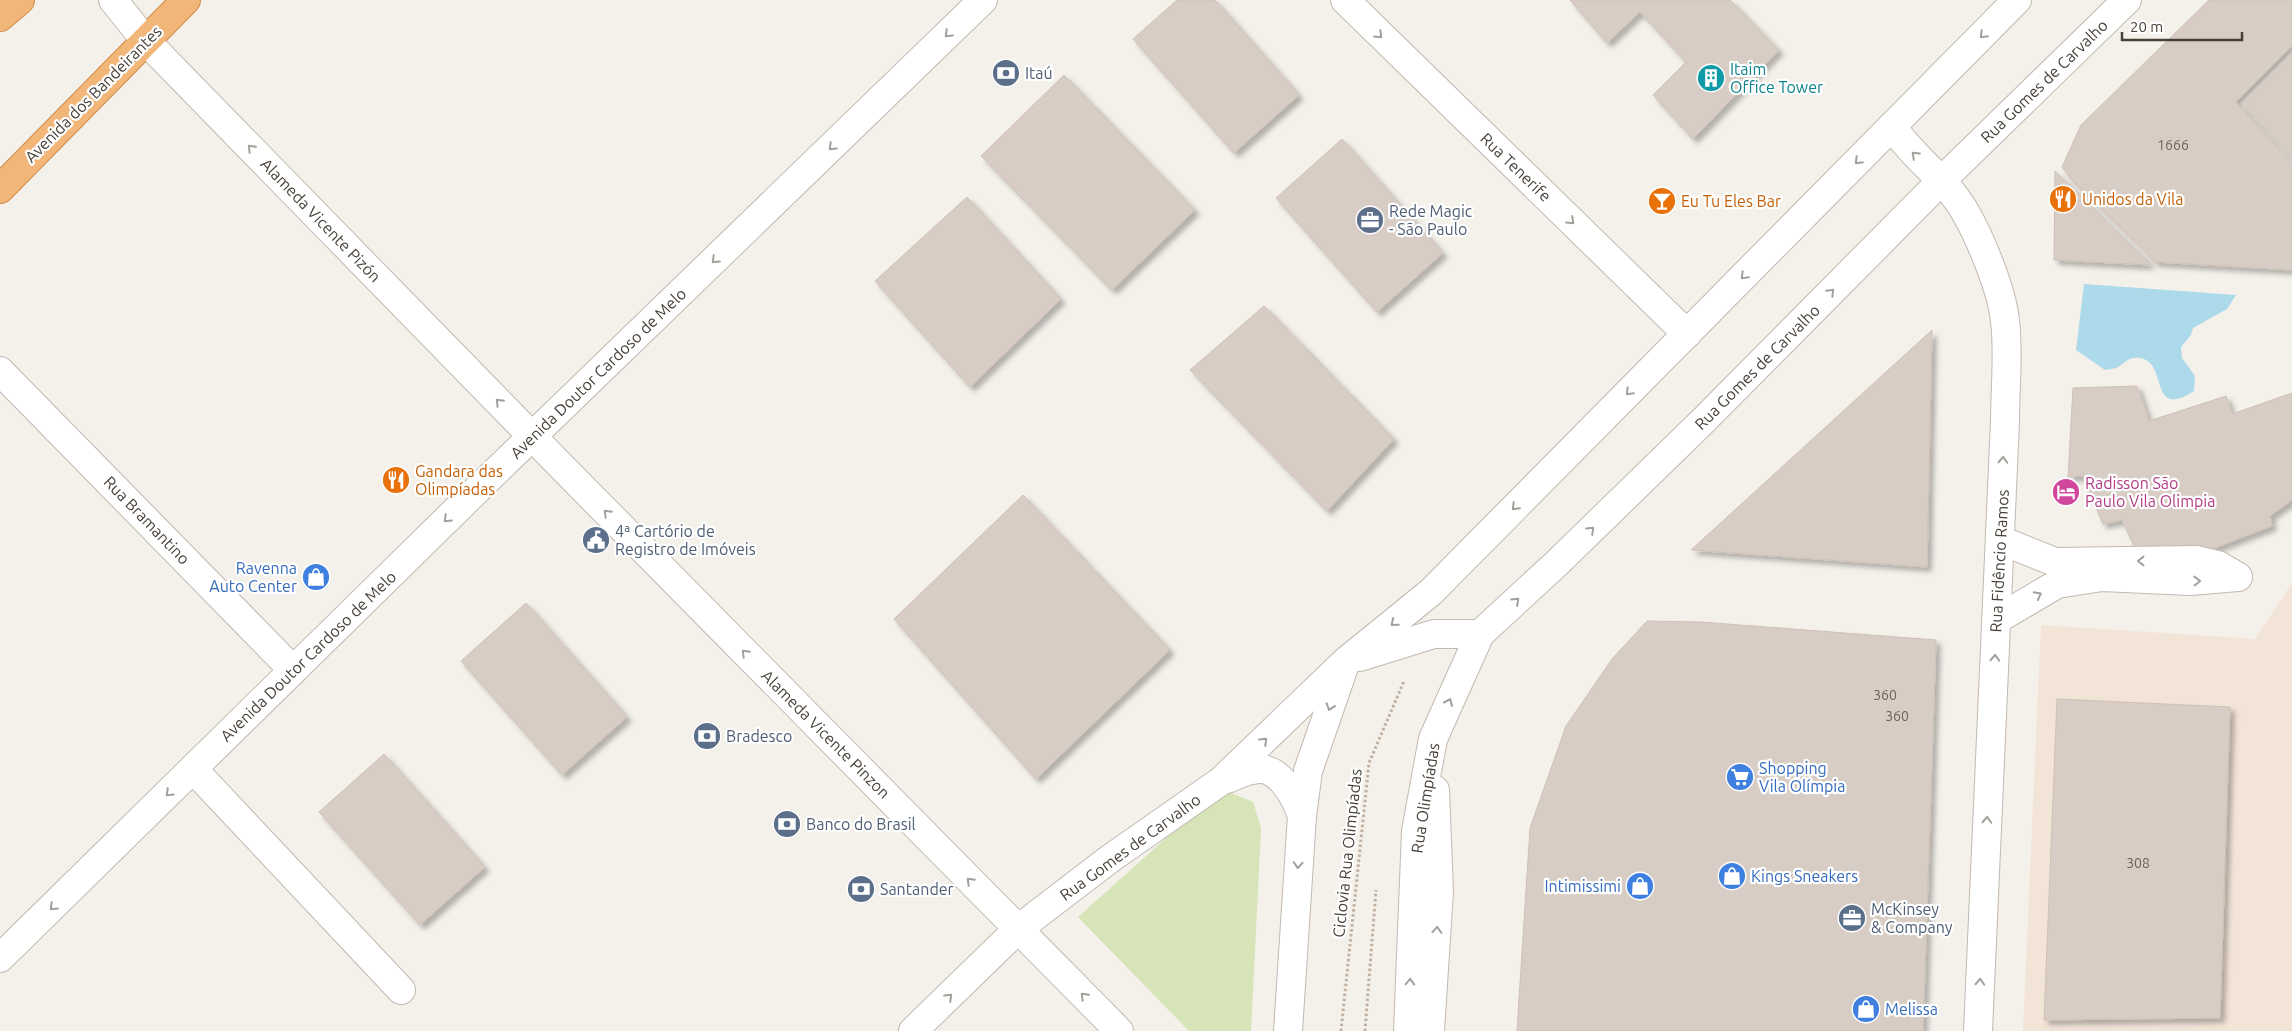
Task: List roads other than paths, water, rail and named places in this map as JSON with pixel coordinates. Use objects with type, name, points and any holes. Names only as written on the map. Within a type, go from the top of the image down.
[{"type":"highway","points":[[0,17],[20,0]]},
{"type":"highway","name":"Avenida dos Bandeirantes","points":[[0,188],[186,0]]},
{"type":"street","name":"Alameda Vicente Pizón","points":[[113,0],[145,40],[532,437]]},
{"type":"street","name":"Rua Tenerife","points":[[1345,0],[1687,334]]},
{"type":"street","name":"Rua Gomes de Carvalho","points":[[913,1031],[1018,929],[1111,858],[1221,782],[1346,661],[1431,592],[2017,0]]},
{"type":"street","name":"Rua Gomes de Carvalho","points":[[1346,661],[1434,634],[1480,634],[1556,564],[1704,420],[1942,180],[2127,0]]},
{"type":"street","name":"Avenida Doutor Cardoso de Melo","points":[[0,958],[971,4]]},
{"type":"street","name":"Rua Fidêncio Ramos","points":[[1892,126],[1906,146],[1942,180],[1964,210],[1994,276],[2005,321],[2005,421],[1978,1031]]},
{"type":"street","name":"Rua Bramantino","points":[[0,370],[293,670]]},
{"type":"street","name":"Alameda Vicente Pinzon","points":[[532,437],[1119,1031]]},
{"type":"street","points":[[1996,620],[2057,584],[2102,577],[2190,581],[2238,577],[2218,565],[2197,560],[2055,562],[2000,540]]},
{"type":"street","name":"Rua Olimpíadas","points":[[1408,1031],[1416,831],[1433,739],[1480,634]]},
{"type":"street","points":[[1288,1031],[1302,816],[1308,771],[1346,661]]},
{"type":"street","points":[[1430,1031],[1439,891],[1433,739]]},
{"type":"street","points":[[193,769],[401,990]]},
{"type":"street","points":[[1221,782],[1246,771],[1262,769],[1277,777],[1290,790],[1302,816]]},
{"type":"water","points":[[2084,284],[2236,295],[2227,309],[2193,328],[2191,335],[2181,347],[2182,358],[2195,376],[2194,391],[2180,398],[2170,399],[2164,395],[2154,369],[2149,362],[2140,358],[2133,358],[2116,368],[2105,370],[2076,350]]},
{"type":"place","name":"Itaú","points":[[1006,73]]},
{"type":"place","name":"Itaim Office Tower","points":[[1711,78]]},
{"type":"place","name":"Unidos da Vila","points":[[2063,199]]},
{"type":"place","name":"Eu Tu Eles Bar","points":[[1662,201]]},
{"type":"place","name":"Rede Magic - São Paulo","points":[[1370,220]]},
{"type":"place","name":"Gandara das Olimpíadas","points":[[396,480]]},
{"type":"place","name":"Radisson São Paulo Vila Olimpia","points":[[2066,492]]},
{"type":"place","name":"4ª Cartório de Registro de Imóveis","points":[[596,540]]},
{"type":"place","name":"Ravenna Auto Center","points":[[316,577]]},
{"type":"place","name":"Bradesco","points":[[707,736]]},
{"type":"place","name":"Shopping Vila Olímpia","points":[[1740,777]]},
{"type":"place","name":"Banco do Brasil","points":[[787,824]]},
{"type":"place","name":"Kings Sneakers","points":[[1732,876]]},
{"type":"place","name":"Intimissimi","points":[[1640,886]]},
{"type":"place","name":"Santander","points":[[861,889]]},
{"type":"place","name":"McKinsey & Company","points":[[1852,918]]},
{"type":"place","name":"Melissa","points":[[1866,1009]]}]
